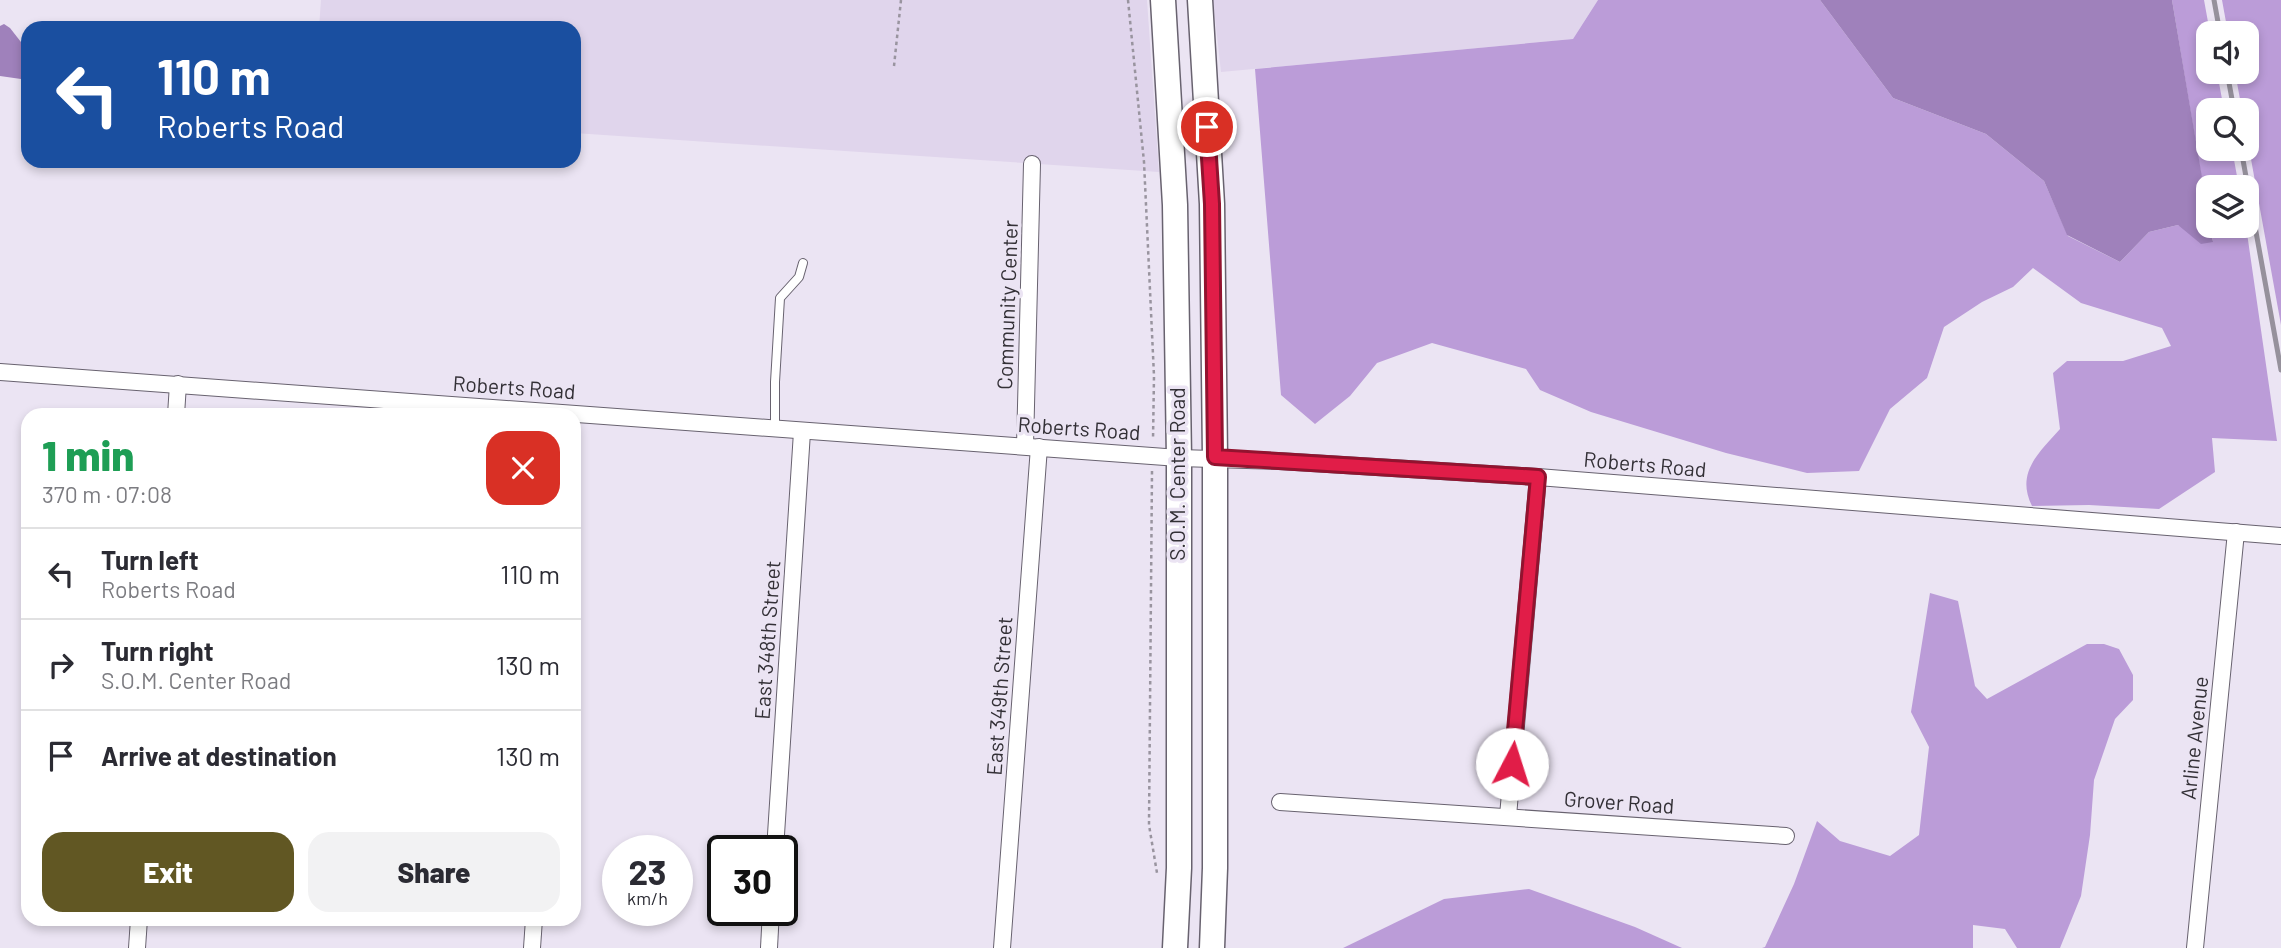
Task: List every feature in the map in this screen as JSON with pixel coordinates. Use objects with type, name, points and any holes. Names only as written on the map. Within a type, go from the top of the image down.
[{"type":"main road","name":"S.O.M. Center Road","points":[[1163,0],[1175,205],[1179,458],[1179,867],[1175,948]]},
{"type":"main road","name":"S.O.M. Center Road","points":[[1200,0],[1212,204],[1215,457],[1215,868],[1212,948]]},
{"type":"street","name":"Community Center","points":[[1032,164],[1032,446]]},
{"type":"street","name":"Roberts Road","points":[[0,372],[492,408]]},
{"type":"street","points":[[176,408],[178,384]]},
{"type":"street","name":"Roberts Road","points":[[581,415],[1179,458],[1215,457],[1538,477],[2281,536]]},
{"type":"street","name":"East 348th Street","points":[[776,835],[803,432]]},
{"type":"street","name":"East 349th Street","points":[[1002,948],[1032,446]]},
{"type":"street","points":[[1508,816],[1538,477]]},
{"type":"street","name":"Arline Avenue","points":[[2195,948],[2236,533]]},
{"type":"street","name":"Grover Road","points":[[1280,802],[1786,836]]},
{"type":"street","points":[[136,948],[138,926]]},
{"type":"street","points":[[532,948],[534,926]]},
{"type":"street","points":[[769,948],[770,926]]},
{"type":"lane","points":[[775,429],[780,298],[799,277],[803,263]]},
{"type":"path","points":[[894,66],[901,0]]},
{"type":"path","points":[[1128,0],[1144,162],[1154,376],[1153,443]]},
{"type":"path","points":[[1152,473],[1149,825],[1159,878]]},
{"type":"shaded area","points":[[321,0],[1147,0],[1159,172],[581,133],[581,21],[320,21]]},
{"type":"shaded area","points":[[1213,0],[1598,0],[1573,39],[1221,72]]},
{"type":"shaded area","points":[[1598,0],[1820,0],[1893,98],[1986,134],[2044,181],[2068,236],[2120,262],[2149,232],[2178,225],[2196,233],[2196,238],[2213,241],[2212,238],[2248,238],[2277,441],[2212,438],[2215,472],[2159,509],[2089,505],[2032,506],[2026,483],[2028,473],[2032,463],[2060,429],[2053,373],[2067,361],[2123,361],[2171,346],[2162,328],[2081,303],[2033,268],[2013,287],[1982,302],[1944,327],[1927,378],[1890,409],[1859,471],[1807,473],[1726,453],[1591,412],[1540,390],[1526,369],[1432,343],[1377,363],[1350,396],[1315,424],[1281,395],[1255,69],[1573,39]]},
{"type":"shaded area","points":[[1820,0],[2172,0],[2196,142],[2196,161],[2199,161],[2202,175],[2196,175],[2196,238],[2212,238],[2213,242],[2201,244],[2178,225],[2149,232],[2120,262],[2067,235],[2044,181],[1986,134],[1893,98]]},
{"type":"shaded area","points":[[2172,0],[2204,0],[2208,21],[2196,21],[2196,84],[2219,84],[2222,98],[2196,98],[2196,144]]},
{"type":"shaded area","points":[[2222,0],[2281,0],[2281,325],[2259,203],[2259,175],[2254,175],[2251,161],[2259,161],[2259,98],[2240,98],[2237,84],[2259,84],[2259,21],[2226,21]]},
{"type":"shaded area","points":[[4,24],[10,28],[21,42],[21,79],[0,76],[0,26]]},
{"type":"shaded area","points":[[2199,161],[2234,161],[2237,175],[2201,175]]},
{"type":"shaded area","points":[[1930,593],[1958,601],[1975,686],[1987,699],[2087,644],[2104,644],[2119,649],[2133,675],[2133,700],[2115,719],[2094,780],[2090,835],[2081,896],[2060,948],[2017,948],[2005,929],[1973,925],[1973,948],[1762,948],[1765,947],[1794,884],[1817,821],[1840,841],[1890,856],[1919,835],[1929,747],[1911,712]]},
{"type":"shaded area","points":[[1529,889],[1635,927],[1682,948],[1343,948],[1444,899]]},
{"type":"railway","points":[[2214,0],[2218,21]]},
{"type":"railway","points":[[2229,84],[2232,98]]},
{"type":"railway","points":[[2243,161],[2281,370]]},
{"type":"route","points":[[1207,127],[1212,204],[1215,457],[1538,477],[1512,764]]}]
